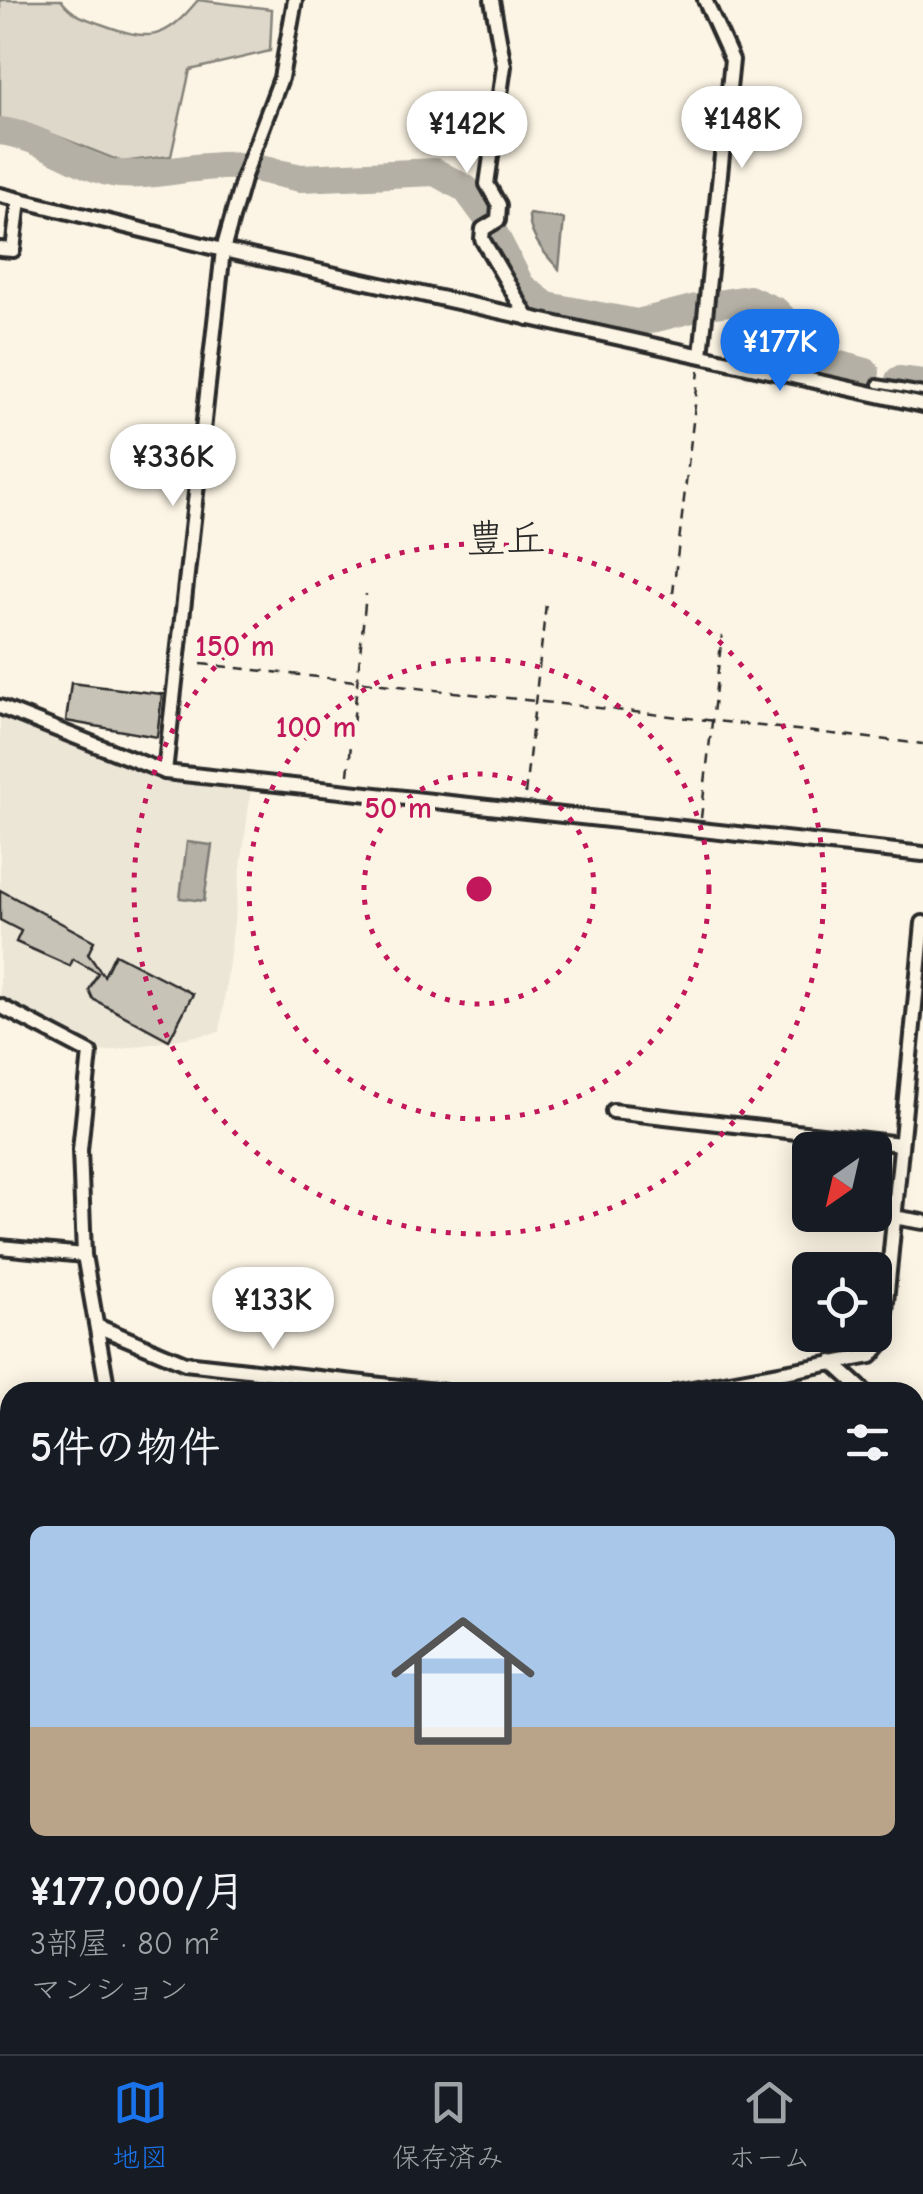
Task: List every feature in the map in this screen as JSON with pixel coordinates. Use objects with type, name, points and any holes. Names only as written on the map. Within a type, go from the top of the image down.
[{"type":"street","points":[[165,772],[223,250],[244,176],[281,78],[295,0]]},
{"type":"street","points":[[492,0],[504,66],[487,184],[499,205],[498,220],[483,229],[482,239],[528,318]]},
{"type":"street","points":[[701,355],[732,60],[706,0]]},
{"type":"street","points":[[0,195],[223,250],[923,405]]},
{"type":"street","points":[[0,249],[12,250],[19,200]]},
{"type":"street","points":[[0,708],[165,772],[923,854]]},
{"type":"street","points":[[728,1382],[871,1356],[882,1343],[900,1144],[919,1024],[923,923]]},
{"type":"street","points":[[0,1006],[90,1053],[80,1150],[84,1255],[106,1382]]},
{"type":"street","points":[[614,1111],[900,1144]]},
{"type":"street","points":[[893,1217],[923,1222]]},
{"type":"street","points":[[0,1247],[84,1255]]},
{"type":"street","points":[[98,1326],[185,1363],[355,1382]]},
{"type":"street","points":[[832,1362],[854,1382]]},
{"type":"lane","points":[[877,384],[923,392]]},
{"type":"path","points":[[673,592],[701,355]]},
{"type":"path","points":[[346,791],[366,594]]},
{"type":"path","points":[[524,810],[546,604]]},
{"type":"path","points":[[700,829],[722,635]]},
{"type":"path","points":[[201,664],[923,744]]},
{"type":"shaded area","points":[[0,0],[61,0],[84,18],[144,35],[175,24],[198,0],[272,9],[270,51],[190,70],[171,156],[122,162],[24,123],[0,121]]},
{"type":"shaded area","points":[[529,214],[564,219],[559,269],[534,236]]},
{"type":"shaded area","points":[[0,716],[163,780],[251,789],[220,1032],[104,1052],[0,997]]},
{"type":"shaded area","points":[[187,842],[212,845],[204,901],[180,898]]},
{"type":"building","points":[[71,683],[162,694],[157,737],[66,721]]},
{"type":"building","points":[[0,890],[94,941],[88,954],[104,976],[115,954],[193,994],[169,1040],[93,999],[89,990],[98,973],[73,959],[70,966],[16,942],[21,931],[0,920]]},
{"type":"waterway","points":[[0,131],[32,139],[92,167],[119,174],[237,166]]},
{"type":"waterway","points":[[259,169],[301,178],[435,172],[466,189],[485,215]]},
{"type":"waterway","points":[[494,233],[521,286],[547,306],[637,323],[696,308]]},
{"type":"waterway","points":[[716,304],[749,299],[776,311],[825,361],[866,372]]},
{"type":"waterway","points":[[899,380],[923,383]]},
{"type":"district","name":"豊丘","points":[[506,538]]}]
